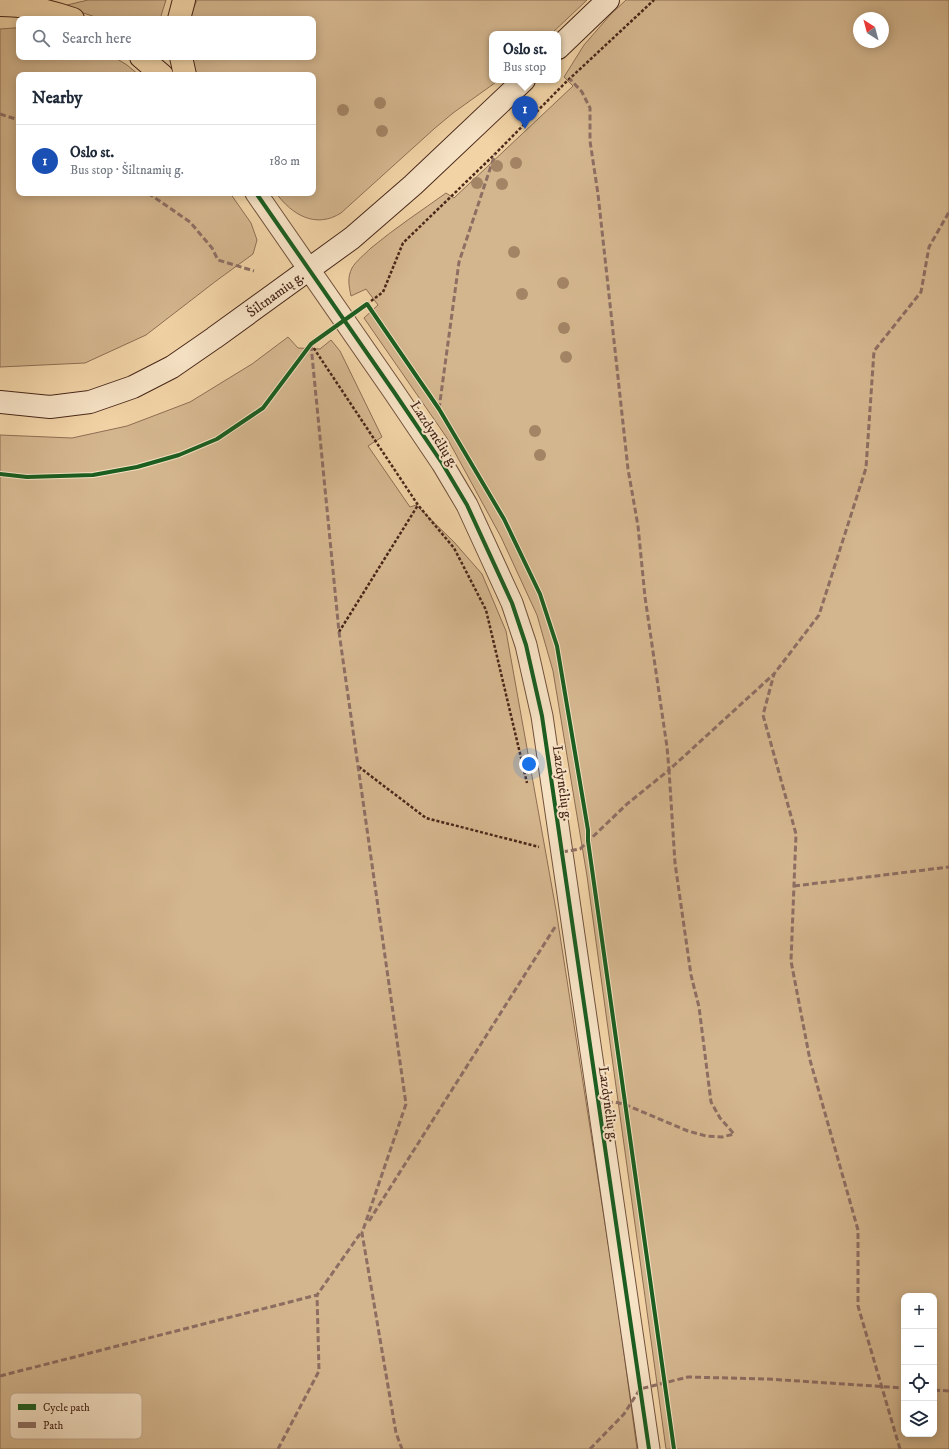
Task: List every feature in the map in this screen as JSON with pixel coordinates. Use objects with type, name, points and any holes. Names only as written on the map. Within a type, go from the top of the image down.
[{"type":"highway","points":[[180,16],[184,0]]},
{"type":"highway","points":[[0,5],[12,5],[64,16]]},
{"type":"highway","points":[[144,60],[158,72]]},
{"type":"highway","points":[[182,60],[184,72]]},
{"type":"street","points":[[561,45],[608,0]]},
{"type":"street","name":"Šiltnamių g.","points":[[0,402],[50,407],[90,402],[133,387],[172,367],[352,238],[413,185],[521,83]]},
{"type":"street","name":"Lazdynėlių g.","points":[[258,196],[438,457],[467,505],[512,603],[526,645],[543,723],[649,1449]]},
{"type":"path","points":[[367,304],[383,292],[403,243],[495,154],[565,83],[654,0]]},
{"type":"path","points":[[311,344],[418,505],[454,548],[486,610],[528,787]]},
{"type":"path","points":[[339,632],[418,505]]},
{"type":"path","points":[[359,767],[426,818],[542,848],[540,840]]},
{"type":"shaded area","points":[[88,0],[166,0],[161,16],[92,16],[63,6]]},
{"type":"shaded area","points":[[197,0],[587,0],[554,31],[489,31],[489,83],[495,83],[435,128],[341,213],[332,218],[323,220],[314,220],[297,213],[289,208],[278,196],[316,196],[316,72],[194,72],[189,60],[316,60],[316,16],[190,16]]},
{"type":"shaded area","points":[[626,0],[949,0],[949,1449],[666,1449],[587,876],[553,671],[537,615],[501,537],[447,438],[364,318],[378,305],[366,289],[351,296],[349,275],[356,263],[371,248],[446,193],[454,198],[573,86],[564,77],[584,45],[611,14]]},
{"type":"shaded area","points":[[16,28],[16,60],[119,60],[135,72],[16,72],[16,196],[232,196],[251,223],[257,240],[253,254],[146,335],[85,363],[0,367],[0,29]]},
{"type":"shaded area","points":[[288,337],[298,348],[320,349],[331,340],[340,351],[382,437],[368,446],[410,507],[416,505],[454,542],[482,574],[506,631],[556,910],[615,1287],[637,1449],[0,1449],[0,435],[72,438],[127,426],[190,402],[252,364]]},
{"type":"marked path","points":[[562,852],[580,849],[627,804],[669,770],[645,597],[638,526],[628,469],[598,194],[590,141],[590,108],[582,92],[570,79]]},
{"type":"marked path","points":[[0,114],[16,119]]},
{"type":"marked path","points":[[439,409],[459,262],[495,154]]},
{"type":"marked path","points":[[152,196],[190,222],[212,248],[218,260],[254,271]]},
{"type":"marked path","points":[[900,1449],[858,1306],[858,1230],[810,1060],[791,961],[796,834],[763,715],[774,674],[819,615],[866,468],[874,351],[921,292],[929,247],[949,212]]},
{"type":"marked path","points":[[311,345],[339,632],[406,1104],[362,1233],[396,1433],[402,1449]]},
{"type":"marked path","points":[[598,1104],[615,1102],[626,1105],[688,1131],[706,1136],[722,1137],[734,1134],[720,1118],[711,1102],[699,1007],[691,975],[675,863],[669,770],[774,674]]},
{"type":"marked path","points":[[794,886],[949,867]]},
{"type":"marked path","points":[[369,1221],[555,927]]},
{"type":"marked path","points":[[0,1376],[317,1295],[362,1231]]},
{"type":"marked path","points":[[278,1449],[319,1371],[317,1295]]},
{"type":"marked path","points":[[590,1449],[624,1414],[640,1389],[688,1377],[768,1379],[901,1388]]},
{"type":"marked path","points":[[937,1390],[949,1391]]},
{"type":"cycle path","points":[[258,196],[442,463],[467,505],[512,603],[526,645],[542,716],[649,1449]]},
{"type":"cycle path","points":[[0,474],[27,477],[93,475],[137,467],[179,455],[217,439],[263,408],[311,344],[367,304],[439,409],[504,519],[540,594],[557,646],[588,830],[588,841],[674,1449]]},
{"type":"place","name":"Oslo st.","points":[[525,129]]}]
